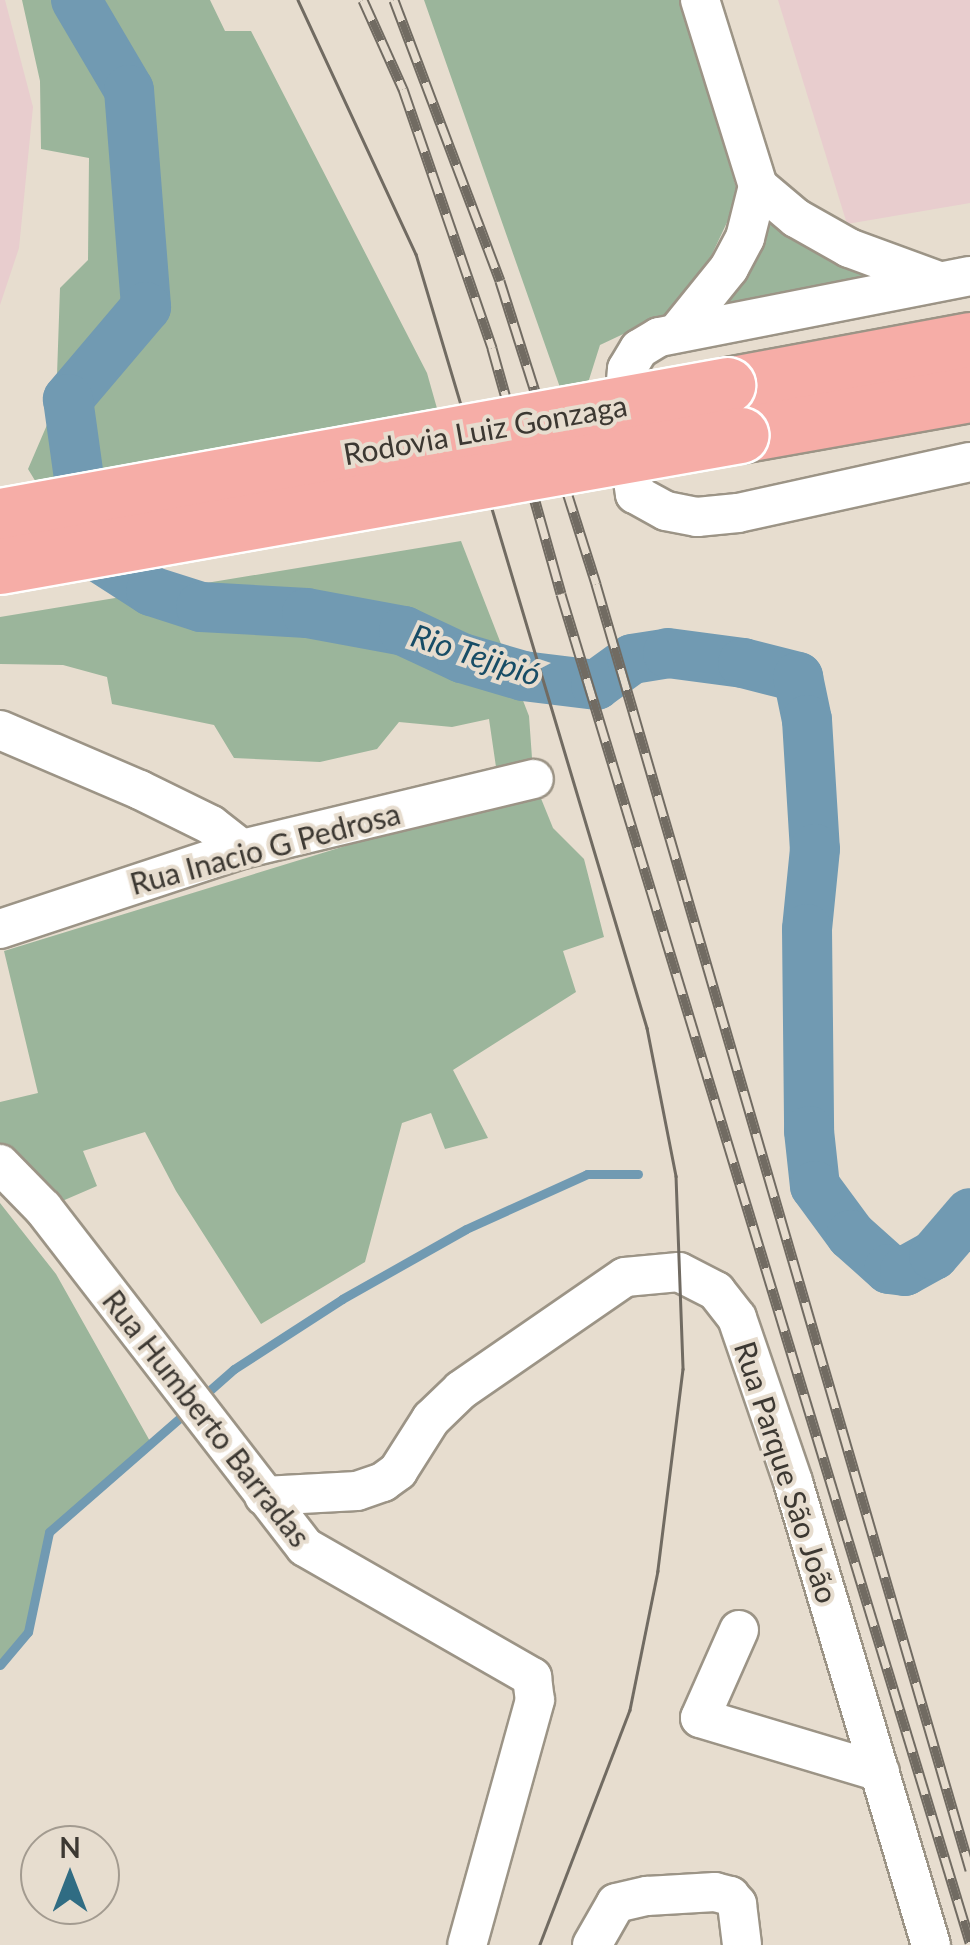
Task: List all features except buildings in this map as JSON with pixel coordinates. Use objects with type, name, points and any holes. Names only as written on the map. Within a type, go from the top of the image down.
[{"type":"highway","name":"Rodovia Luiz Gonzaga","points":[[0,566],[733,410],[970,340]]},
{"type":"highway","name":"Rodovia Luiz Gonzaga","points":[[0,516],[733,410],[970,394]]},
{"type":"street","points":[[678,330],[729,268],[745,238],[758,186],[700,0]]},
{"type":"street","points":[[758,186],[796,218],[849,248],[954,278]]},
{"type":"street","points":[[954,278],[678,330],[639,350],[626,369],[624,389],[635,494],[666,511],[697,517],[738,513],[970,462]]},
{"type":"street","points":[[0,730],[140,790],[211,825],[242,849]]},
{"type":"street","name":"Rua Inacio G Pedrosa","points":[[0,930],[242,849],[534,779]]},
{"type":"street","name":"Rua Humberto Barradas","points":[[0,1164],[43,1208],[287,1529],[326,1562],[532,1677],[535,1700],[467,1945]]},
{"type":"street","name":"Rua Parque São João","points":[[264,1496],[356,1491],[383,1482],[398,1470],[431,1419],[497,1362],[625,1278],[679,1272],[716,1291],[737,1318],[793,1482],[932,1945]]},
{"type":"street","points":[[739,1630],[700,1718],[880,1772]]},
{"type":"street","points":[[592,1945],[616,1902],[716,1892],[730,1896],[737,1904],[742,1945]]},
{"type":"shaded area","points":[[0,0],[5,0],[33,107],[19,248],[0,305]]},
{"type":"shaded area","points":[[778,0],[970,0],[970,203],[847,224]]},
{"type":"green space","points":[[22,0],[210,0],[225,31],[251,31],[427,373],[442,426],[45,497],[28,469],[56,404],[60,288],[88,260],[89,158],[41,149],[40,81]]},
{"type":"green space","points":[[424,0],[680,0],[739,197],[689,303],[600,345],[587,386],[563,396]]},
{"type":"green space","points":[[763,206],[912,282],[698,319]]},
{"type":"green space","points":[[461,541],[529,716],[532,758],[496,767],[489,719],[452,727],[399,722],[377,749],[320,762],[234,758],[214,725],[112,704],[107,677],[63,665],[0,664],[0,617]]},
{"type":"green space","points":[[540,796],[553,828],[584,859],[604,937],[563,951],[576,992],[453,1070],[488,1138],[445,1149],[431,1113],[402,1123],[365,1262],[261,1324],[176,1191],[145,1132],[83,1151],[97,1186],[53,1205],[0,1147],[0,1102],[38,1093],[4,951],[443,816]]},
{"type":"green space","points":[[0,1203],[56,1274],[151,1443],[49,1532],[28,1632],[0,1665]]},
{"type":"waterway","name":"Rio Tejipió","points":[[76,0],[129,90],[146,307],[68,399],[89,551],[151,591],[201,607],[307,613],[404,631],[462,658],[523,676],[596,685],[632,659],[668,653],[743,663],[798,677],[807,720],[815,849],[807,929],[809,1131],[815,1186],[851,1235],[889,1269],[905,1271],[934,1255],[970,1213]]},
{"type":"waterway","points":[[201,1398],[234,1369],[342,1299],[466,1229],[587,1174],[638,1174]]},
{"type":"waterway","points":[[0,1665],[28,1632],[49,1532],[190,1409]]},
{"type":"tram line","points":[[298,0],[416,254],[647,1028],[676,1176],[683,1369],[658,1571],[630,1710],[540,1945]]},
{"type":"railway","points":[[363,0],[403,89],[492,348],[561,594],[970,1942]]},
{"type":"railway","points":[[394,0],[500,281],[596,584],[970,1870]]}]
